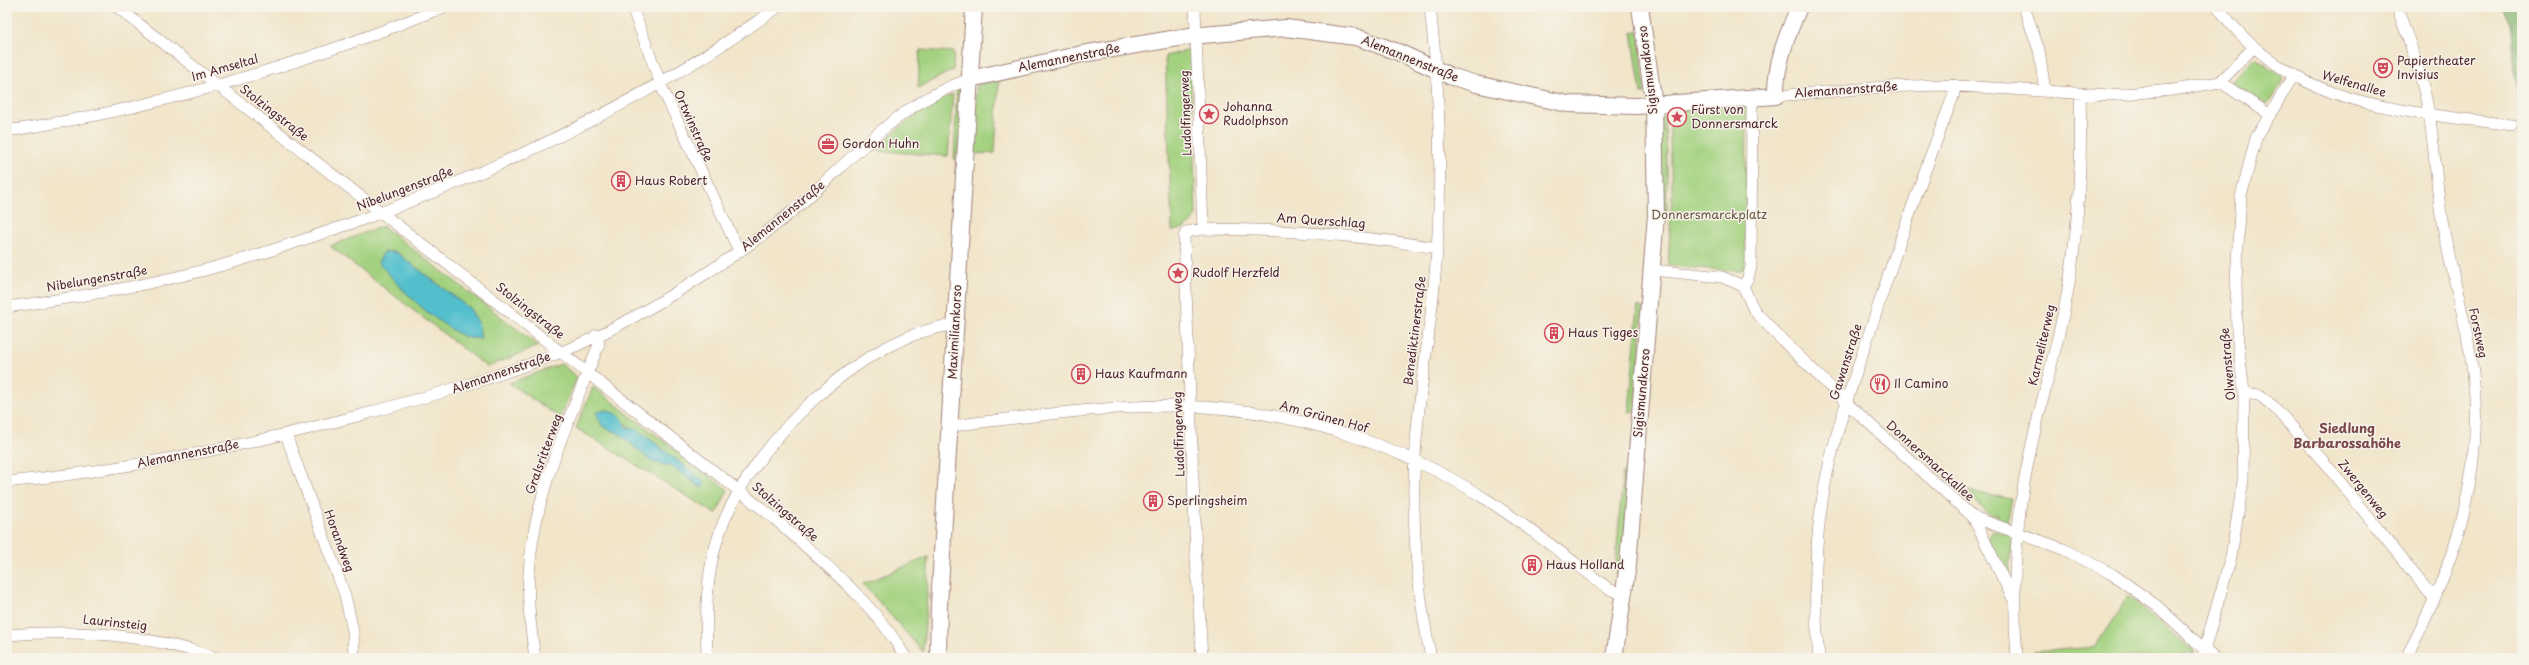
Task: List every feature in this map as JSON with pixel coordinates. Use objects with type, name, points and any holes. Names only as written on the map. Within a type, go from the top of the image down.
[{"type":"street","name":"Stolzingstraße","points":[[117,7],[774,518],[843,581],[888,630],[906,658]]},
{"type":"street","name":"Im Amseltal","points":[[7,131],[123,109],[217,85],[374,35],[444,7]]},
{"type":"street","name":"Ortwinstraße","points":[[632,7],[660,84],[739,251]]},
{"type":"street","name":"Nibelungenstraße","points":[[7,308],[69,299],[186,275],[301,241],[480,175],[571,132],[660,84],[778,7]]},
{"type":"street","name":"Maximiliankorso","points":[[938,658],[939,605],[974,7]]},
{"type":"street","name":"Ludolfingerweg","points":[[1196,7],[1203,229],[1186,232],[1184,237],[1202,658]]},
{"type":"street","name":"Benediktinerstraße","points":[[1430,7],[1436,69],[1439,133],[1437,248],[1415,460],[1415,537],[1418,579],[1431,658]]},
{"type":"street","name":"Sigismundkorso","points":[[1614,658],[1624,595],[1652,270],[1656,199],[1654,105],[1640,7]]},
{"type":"street","points":[[1776,96],[1777,73],[1787,34],[1799,7]]},
{"type":"street","points":[[2024,7],[2038,50],[2045,91]]},
{"type":"street","name":"Welfenallee","points":[[2218,7],[2253,48],[2293,76],[2325,91],[2357,101],[2429,114],[2512,125]]},
{"type":"street","name":"Forstweg","points":[[2397,7],[2429,114],[2438,195],[2473,372],[2476,434],[2474,470],[2458,538],[2435,597],[2406,658]]},
{"type":"street","name":"Alemannenstraße","points":[[7,482],[170,459],[286,435],[466,385],[562,352],[665,299],[739,251],[792,211],[906,109],[933,93],[970,79],[1082,54],[1196,35],[1262,28],[1308,30],[1356,38],[1377,44],[1476,84],[1543,100],[1599,106],[1654,105],[1883,87],[1954,85],[2080,94],[2131,94],[2220,82]]},
{"type":"street","points":[[2253,48],[2220,82],[2269,114]]},
{"type":"street","name":"Olwenstraße","points":[[2204,654],[2226,579],[2240,509],[2243,474],[2244,392],[2236,306],[2239,214],[2251,151],[2269,114],[2293,76]]},
{"type":"street","name":"Gawanstraße","points":[[1818,658],[1815,601],[1819,523],[1833,446],[1846,403],[1921,181],[1954,94],[1954,85]]},
{"type":"street","name":"Karmeliterweg","points":[[2017,658],[2013,600],[2017,533],[2028,461],[2070,274],[2078,188],[2080,94]]},
{"type":"street","points":[[1652,270],[1722,276],[1743,286],[1748,278],[1750,267],[1752,97]]},
{"type":"street","name":"Am Querschlag","points":[[1203,229],[1320,232],[1437,248]]},
{"type":"street","name":"Donnersmarckallee","points":[[1743,286],[1754,310],[1846,403],[1973,517],[2063,549],[2112,574],[2157,606],[2204,654],[2214,658]]},
{"type":"street","points":[[707,658],[706,605],[709,570],[720,530],[739,490],[779,435],[804,408],[833,384],[888,348],[941,327],[955,325]]},
{"type":"street","name":"Gralsritterweg","points":[[535,658],[529,582],[536,521],[550,469],[600,344],[596,335]]},
{"type":"street","name":"Zwergenweg","points":[[2244,392],[2259,395],[2273,406],[2324,462],[2431,595],[2435,597]]},
{"type":"street","name":"Am Grünen Hof","points":[[950,426],[1082,411],[1191,407],[1271,416],[1311,424],[1350,436],[1415,460],[1488,500],[1609,589],[1624,595]]},
{"type":"street","name":"Horandweg","points":[[286,435],[344,595],[353,631],[354,658]]},
{"type":"street","name":"Karmeliterweg","points":[[1973,517],[2013,600]]},
{"type":"street","name":"Laurinsteig","points":[[7,635],[81,632],[119,634],[189,649],[217,658]]},
{"type":"green space","points":[[2502,7],[2522,7],[2522,132],[2510,24]]},
{"type":"green space","points":[[1632,32],[1639,32],[1645,93],[1641,93]]},
{"type":"green space","points":[[920,50],[954,52],[953,70],[918,88]]},
{"type":"green space","points":[[1190,50],[1196,215],[1192,222],[1186,226],[1172,231],[1165,56]]},
{"type":"green space","points":[[2255,58],[2281,76],[2283,81],[2267,105],[2232,84],[2232,81]]},
{"type":"green space","points":[[999,80],[995,153],[970,154],[977,85]]},
{"type":"green space","points":[[957,88],[962,92],[959,159],[954,159]]},
{"type":"green space","points":[[953,94],[948,156],[876,151],[902,125],[932,105]]},
{"type":"green space","name":"Donnersmarckplatz","points":[[1744,105],[1747,109],[1745,268],[1739,271],[1668,266],[1672,192],[1669,110]]},
{"type":"green space","points":[[1664,116],[1667,154],[1667,212],[1661,212],[1659,117]]},
{"type":"green space","points":[[383,226],[539,346],[487,367],[330,246]],"holes":[[[384,252],[396,252],[470,309],[464,337],[427,312],[399,286]]]},
{"type":"green space","points":[[1638,306],[1643,308],[1635,411],[1629,412]]},
{"type":"green space","points":[[561,364],[577,377],[560,418],[509,383]]},
{"type":"green space","points":[[593,387],[728,490],[716,514],[576,428]],"holes":[[[596,412],[638,430],[705,482],[702,488],[673,467],[652,462],[620,434],[602,426]]]},
{"type":"green space","points":[[1623,472],[1630,473],[1621,579],[1617,579],[1616,559]]},
{"type":"green space","points":[[1968,491],[2012,499],[2007,522],[1997,517],[1998,514],[1994,516],[1986,512]]},
{"type":"green space","points":[[1993,530],[2007,535],[2012,541],[2010,573],[2006,573],[1988,538]]},
{"type":"green space","points":[[928,557],[928,584],[923,652],[863,584]]},
{"type":"green space","points":[[2128,596],[2194,652],[2193,657],[2191,653],[2160,658],[2034,658],[2034,652],[2095,647]]},
{"type":"water","points":[[384,252],[396,252],[470,309],[478,322],[481,339],[463,336],[439,321],[417,303],[378,262]]},
{"type":"water","points":[[608,410],[621,417],[626,427],[638,430],[705,482],[702,488],[673,467],[652,462],[620,434],[602,426],[596,412]]},
{"type":"place","name":"Papiertheater Invisius","points":[[2383,68]]},
{"type":"place","name":"Johanna Rudolphson","points":[[1209,114]]},
{"type":"place","name":"Fürst von Donnersmarck","points":[[1677,117]]},
{"type":"place","name":"Gordon Huhn","points":[[828,144]]},
{"type":"place","name":"Haus Robert","points":[[621,181]]},
{"type":"place","name":"Rudolf Herzfeld","points":[[1178,273]]},
{"type":"place","name":"Haus Tigges","points":[[1554,333]]},
{"type":"place","name":"Haus Kaufmann","points":[[1081,374]]},
{"type":"place","name":"Il Camino","points":[[1880,384]]},
{"type":"place","name":"Sperlingsheim","points":[[1153,501]]},
{"type":"place","name":"Haus Holland","points":[[1532,565]]},
{"type":"district","name":"Siedlung Barbarossahöhe","points":[[2347,436]]}]
